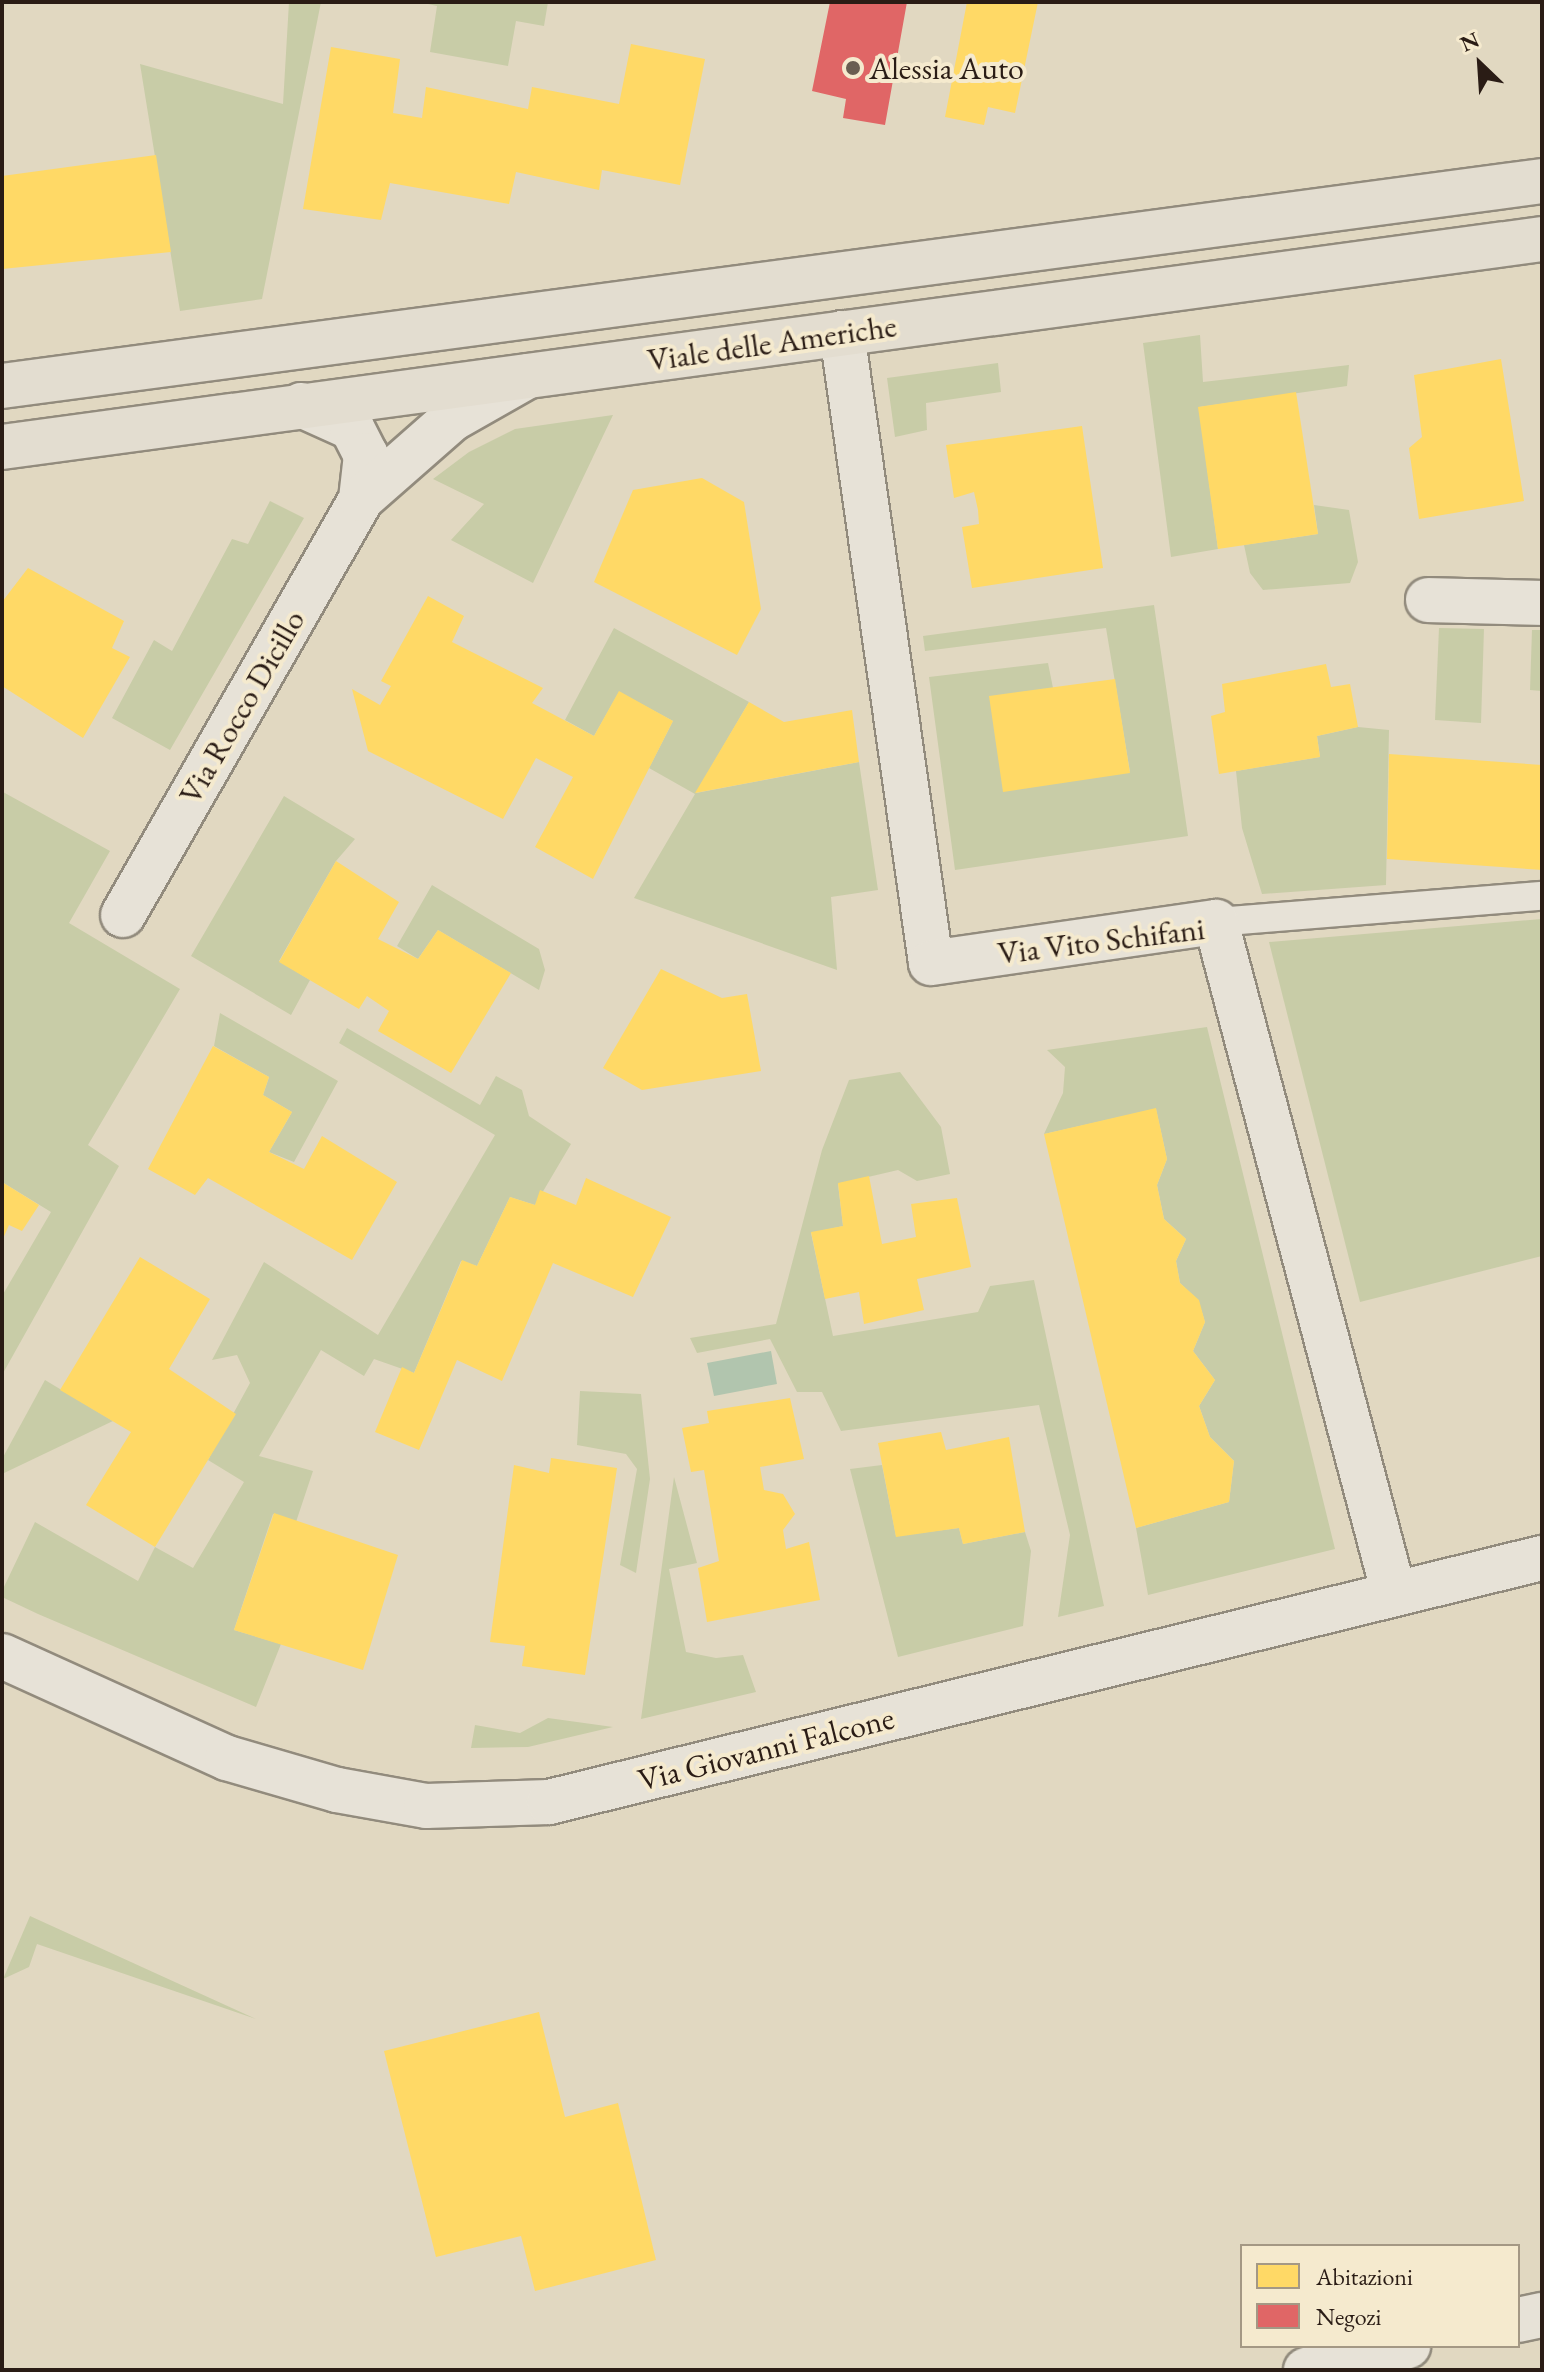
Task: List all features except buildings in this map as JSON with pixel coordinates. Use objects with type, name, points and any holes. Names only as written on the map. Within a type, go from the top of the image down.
[{"type":"main road","name":"Viale delle Americhe","points":[[2,386],[1542,181]]},
{"type":"main road","name":"Viale delle Americhe","points":[[2,447],[1542,239]]},
{"type":"street","name":"Via Vito Schifani","points":[[842,333],[931,963],[1216,922],[1394,1594]]},
{"type":"street","points":[[361,499],[452,419],[528,376]]},
{"type":"street","points":[[301,405],[352,428],[366,455],[361,499]]},
{"type":"street","name":"Via Rocco Dicillo","points":[[123,915],[361,499]]},
{"type":"street","points":[[1428,600],[1542,603]]},
{"type":"street","name":"Via Giovanni Falcone","points":[[2,1656],[227,1758],[337,1790],[426,1806],[549,1802],[1542,1558]]},
{"type":"street","points":[[1520,2320],[1542,2315]]},
{"type":"street","points":[[1306,2370],[1400,2348]]},
{"type":"lane","points":[[1216,922],[1542,896]]},
{"type":"shaded area","points":[[289,2],[321,2],[262,299],[180,311],[140,64],[283,104]]},
{"type":"shaded area","points":[[419,2],[548,2],[544,26],[516,21],[508,66],[430,52],[437,6]]},
{"type":"shaded area","points":[[1200,335],[1203,382],[1349,365],[1347,386],[1199,407],[1218,549],[1171,557],[1143,343]]},
{"type":"shaded area","points":[[998,363],[1001,392],[926,403],[927,430],[895,437],[887,378]]},
{"type":"shaded area","points":[[613,415],[533,583],[451,540],[484,504],[433,479],[469,452],[515,429]]},
{"type":"shaded area","points":[[270,501],[304,518],[170,750],[112,718],[154,640],[172,651],[232,539],[248,544]]},
{"type":"shaded area","points":[[1314,505],[1349,510],[1358,562],[1350,583],[1263,590],[1250,573],[1244,545],[1318,534]]},
{"type":"shaded area","points":[[1154,605],[1188,836],[955,870],[929,677],[1048,663],[1053,688],[1130,772],[1106,628],[925,651],[923,636]]},
{"type":"shaded area","points":[[614,628],[749,702],[696,793],[859,762],[878,890],[831,897],[837,970],[634,898],[695,794],[649,768],[673,721],[619,692],[594,736],[565,720]]},
{"type":"shaded area","points":[[1439,628],[1484,629],[1481,723],[1435,720]]},
{"type":"shaded area","points":[[1532,630],[1542,630],[1542,691],[1530,690]]},
{"type":"shaded area","points":[[1358,727],[1389,730],[1386,885],[1262,894],[1242,828],[1236,771],[1320,757],[1317,736]]},
{"type":"shaded area","points":[[3,792],[110,851],[69,923],[180,989],[88,1145],[119,1166],[2,1375],[2,1296],[51,1212],[2,1182]]},
{"type":"shaded area","points":[[284,796],[355,839],[336,861],[279,961],[310,980],[291,1015],[191,956]]},
{"type":"shaded area","points":[[432,885],[539,949],[545,970],[539,990],[438,930],[418,959],[397,946]]},
{"type":"shaded area","points":[[1542,919],[1542,1256],[1360,1302],[1269,942]]},
{"type":"shaded area","points":[[220,1013],[338,1081],[294,1162],[269,1152],[292,1112],[263,1095],[269,1077],[214,1046]]},
{"type":"shaded area","points":[[1207,1027],[1335,1549],[1148,1595],[1136,1528],[1229,1502],[1234,1461],[1210,1437],[1199,1406],[1215,1380],[1193,1351],[1205,1322],[1198,1300],[1180,1283],[1176,1261],[1186,1239],[1164,1219],[1157,1185],[1167,1159],[1156,1109],[1044,1134],[1063,1093],[1065,1067],[1047,1050]]},
{"type":"shaded area","points":[[347,1028],[480,1105],[496,1076],[522,1090],[529,1116],[571,1144],[535,1205],[510,1197],[477,1266],[461,1261],[414,1373],[374,1359],[364,1376],[321,1350],[259,1456],[313,1471],[296,1522],[273,1514],[234,1630],[281,1644],[256,1707],[38,1614],[2,1597],[2,1591],[35,1522],[138,1581],[155,1547],[193,1568],[244,1482],[208,1460],[250,1383],[237,1355],[212,1360],[264,1262],[378,1335],[495,1135],[339,1043]]},
{"type":"shaded area","points":[[900,1072],[941,1127],[950,1174],[917,1181],[898,1170],[838,1184],[843,1226],[811,1233],[833,1336],[978,1312],[990,1286],[1034,1280],[1104,1606],[1058,1617],[1070,1535],[1039,1405],[841,1431],[822,1392],[797,1392],[770,1339],[697,1353],[690,1338],[776,1324],[822,1150],[849,1080]]},
{"type":"shaded area","points":[[771,1351],[777,1384],[714,1396],[707,1363]]},
{"type":"shaded area","points":[[45,1380],[113,1421],[2,1474],[2,1459]]},
{"type":"shaded area","points":[[580,1391],[641,1394],[650,1479],[636,1573],[620,1565],[637,1469],[626,1454],[577,1445]]},
{"type":"shaded area","points":[[882,1465],[896,1536],[959,1528],[963,1544],[1025,1532],[1031,1551],[1023,1626],[898,1657],[850,1469]]},
{"type":"shaded area","points":[[674,1477],[697,1563],[669,1569],[686,1652],[716,1658],[743,1655],[756,1692],[641,1719]]},
{"type":"shaded area","points":[[548,1718],[613,1727],[528,1747],[471,1748],[475,1725],[520,1733]]},
{"type":"shaded area","points":[[30,1916],[256,2019],[37,1944],[29,1967],[3,1979]]},
{"type":"place","name":"Alessia Auto","points":[[853,68]]}]
